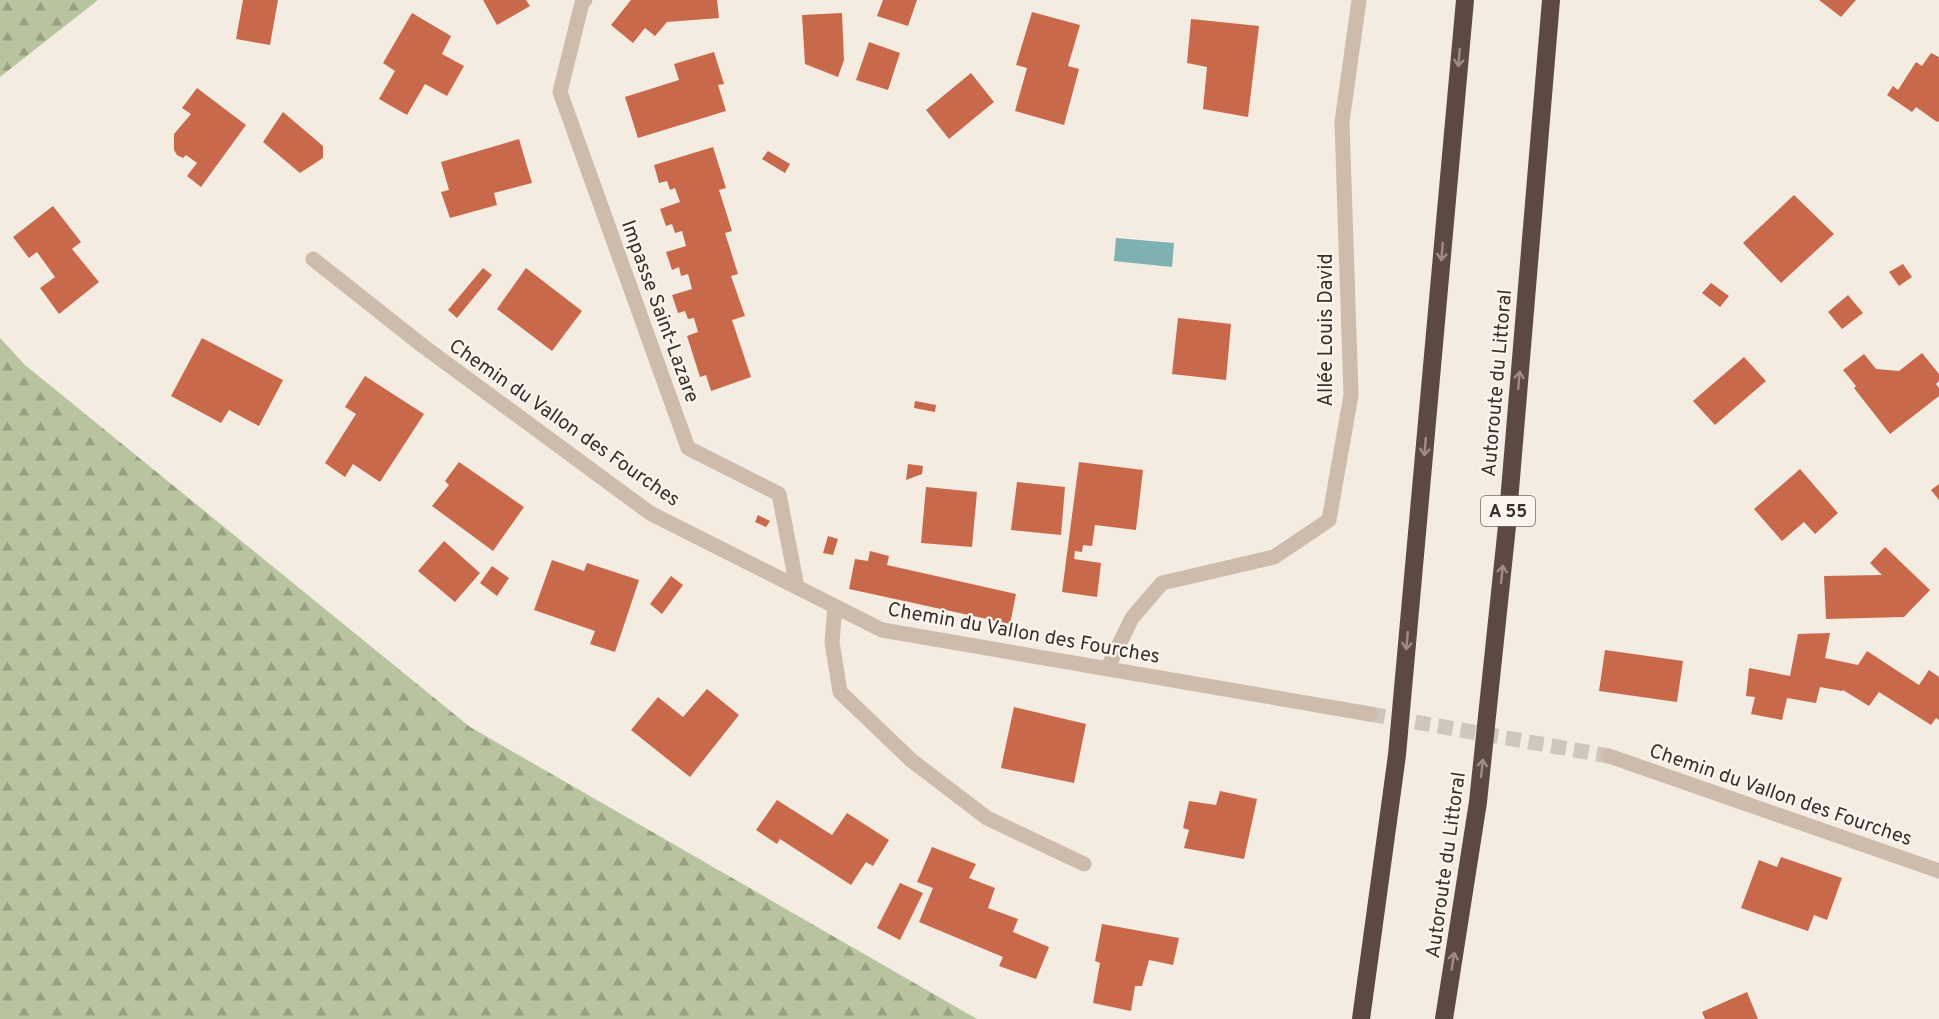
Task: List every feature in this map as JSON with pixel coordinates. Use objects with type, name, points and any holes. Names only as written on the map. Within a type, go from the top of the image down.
[{"type":"highway","points":[[1361,1019],[1397,754],[1465,0]]},
{"type":"highway","name":"Autoroute du Littoral","points":[[1444,1019],[1478,802],[1505,549],[1551,0]]},
{"type":"street","name":"Impasse Saint-Lazare","points":[[585,0],[582,3],[560,92],[684,437],[688,448],[779,494],[796,587]]},
{"type":"street","name":"Allée Louis David","points":[[1107,669],[1132,618],[1162,583],[1274,557],[1329,520],[1351,394],[1341,122],[1359,0]]},
{"type":"street","name":"Chemin du Vallon des Fourches","points":[[313,259],[423,346],[650,513],[882,630],[1370,714]]},
{"type":"street","points":[[835,607],[832,642],[840,692],[911,760],[987,818],[1084,864]]},
{"type":"street","name":"Chemin du Vallon des Fourches","points":[[1609,756],[1939,871]]},
{"type":"green space","points":[[0,0],[98,0],[0,77]]},
{"type":"green space","points":[[0,338],[25,365],[470,727],[977,1019],[0,1019]]},
{"type":"water","points":[[1116,238],[1174,243],[1172,267],[1114,261]]},
{"type":"building","points":[[243,0],[278,0],[270,45],[236,39]]},
{"type":"building","points":[[483,0],[526,0],[530,6],[497,25]]},
{"type":"building","points":[[631,0],[717,0],[719,18],[667,22],[655,36],[645,28],[633,43],[611,25]]},
{"type":"building","points":[[883,0],[917,0],[908,26],[877,16]]},
{"type":"building","points":[[1819,0],[1856,0],[1841,17]]},
{"type":"building","points":[[1032,12],[1080,25],[1068,66],[1079,69],[1064,125],[1015,111],[1027,68],[1016,65]]},
{"type":"building","points":[[412,13],[451,36],[442,54],[464,66],[447,96],[425,84],[407,115],[379,99],[395,71],[383,63]]},
{"type":"building","points":[[842,13],[844,60],[838,77],[805,64],[802,15]]},
{"type":"building","points":[[1191,19],[1259,26],[1248,117],[1203,109],[1207,67],[1187,63]]},
{"type":"building","points":[[869,42],[900,53],[888,90],[856,80]]},
{"type":"building","points":[[714,52],[724,84],[718,85],[726,111],[638,138],[625,97],[679,80],[674,64]]},
{"type":"building","points":[[1931,53],[1939,57],[1939,121],[1937,122],[1916,107],[1912,112],[1887,95],[1893,86],[1898,90],[1916,62],[1922,66]]},
{"type":"building","points":[[971,73],[994,102],[949,139],[926,110]]},
{"type":"building","points":[[197,88],[246,125],[201,187],[187,176],[197,163],[186,155],[183,158],[177,155],[174,150],[174,134],[191,114],[182,108]]},
{"type":"building","points":[[283,112],[323,146],[323,158],[300,173],[263,142]]},
{"type":"building","points":[[519,139],[532,183],[494,193],[497,205],[450,218],[441,192],[449,190],[441,162]]},
{"type":"building","points":[[713,147],[726,188],[719,190],[732,231],[725,233],[738,274],[731,276],[745,316],[732,320],[751,377],[711,391],[706,375],[700,377],[687,336],[698,332],[694,318],[688,319],[685,311],[678,313],[672,295],[692,289],[688,274],[681,276],[679,267],[672,270],[666,252],[686,246],[682,231],[675,233],[672,224],[666,226],[660,209],[680,202],[675,188],[670,190],[667,181],[659,183],[654,165]]},
{"type":"building","points":[[768,151],[790,164],[785,173],[762,159]]},
{"type":"building","points":[[1794,195],[1834,234],[1781,283],[1743,243]]},
{"type":"building","points":[[53,206],[81,242],[72,249],[99,282],[59,314],[40,288],[55,277],[37,252],[29,258],[13,237]]},
{"type":"building","points":[[1903,264],[1912,277],[1899,286],[1889,272]]},
{"type":"building","points":[[483,268],[492,275],[457,318],[448,310]]},
{"type":"building","points":[[526,268],[582,311],[552,351],[497,309]]},
{"type":"building","points":[[1711,283],[1729,296],[1720,307],[1702,293]]},
{"type":"building","points":[[1848,295],[1863,313],[1842,329],[1828,312]]},
{"type":"building","points":[[1178,318],[1231,324],[1226,380],[1172,374]]},
{"type":"building","points":[[202,338],[283,380],[259,426],[229,410],[221,423],[171,396]]},
{"type":"building","points":[[1922,353],[1939,374],[1939,381],[1936,384],[1939,388],[1939,396],[1890,434],[1843,370],[1864,354],[1876,369],[1899,371]]},
{"type":"building","points":[[1744,357],[1766,381],[1715,425],[1693,401]]},
{"type":"building","points":[[365,376],[424,414],[380,482],[353,464],[345,477],[325,463],[356,414],[345,407]]},
{"type":"building","points":[[915,401],[936,405],[935,412],[914,408]]},
{"type":"building","points":[[459,462],[524,507],[493,551],[432,506],[449,485],[445,481]]},
{"type":"building","points":[[1079,462],[1143,470],[1136,530],[1095,525],[1092,546],[1083,545],[1082,552],[1075,551],[1074,559],[1101,563],[1097,597],[1062,592]]},
{"type":"building","points":[[908,464],[923,466],[922,474],[906,480]]},
{"type":"building","points":[[1800,469],[1838,513],[1815,534],[1804,522],[1782,541],[1754,509]]},
{"type":"building","points":[[1017,482],[1065,487],[1061,535],[1011,530]]},
{"type":"building","points":[[1939,484],[1939,500],[1931,490]]},
{"type":"building","points":[[926,487],[977,492],[972,547],[921,543]]},
{"type":"building","points":[[758,515],[770,521],[766,527],[755,522]]},
{"type":"building","points":[[828,536],[838,539],[833,555],[823,553]]},
{"type":"building","points":[[444,541],[480,573],[455,602],[418,571]]},
{"type":"building","points":[[1885,547],[1930,590],[1904,617],[1826,619],[1824,576],[1882,575],[1870,563]]},
{"type":"building","points":[[870,551],[889,556],[887,565],[1016,594],[1010,624],[849,589],[855,559],[868,561]]},
{"type":"building","points":[[552,560],[584,571],[587,563],[639,580],[615,652],[590,644],[595,631],[534,610]]},
{"type":"building","points":[[492,566],[509,578],[497,596],[480,583]]},
{"type":"building","points":[[671,576],[683,585],[662,614],[650,604]]},
{"type":"building","points":[[1830,633],[1825,658],[1858,665],[1867,651],[1919,685],[1929,670],[1939,677],[1939,720],[1936,718],[1931,725],[1879,692],[1869,706],[1843,690],[1820,687],[1816,703],[1787,698],[1782,720],[1751,714],[1755,697],[1746,696],[1749,668],[1790,676],[1798,634]]},
{"type":"building","points":[[1605,650],[1683,661],[1677,702],[1599,691]]},
{"type":"building","points":[[707,689],[739,715],[690,777],[631,730],[658,697],[683,717]]},
{"type":"building","points":[[1014,707],[1086,724],[1074,783],[1001,768]]},
{"type":"building","points":[[1220,791],[1257,799],[1244,859],[1184,848],[1189,830],[1183,828],[1189,801],[1216,805]]},
{"type":"building","points":[[777,800],[832,835],[847,813],[889,840],[873,866],[866,862],[851,885],[780,839],[777,844],[756,830]]},
{"type":"building","points":[[932,847],[976,864],[969,878],[995,888],[988,908],[1018,919],[1013,932],[1049,947],[1036,979],[999,966],[1003,957],[919,922],[933,888],[917,882]]},
{"type":"building","points":[[1781,857],[1842,878],[1827,920],[1814,915],[1808,931],[1741,908],[1759,860],[1777,867]]},
{"type":"building","points":[[900,883],[923,893],[900,940],[877,928]]},
{"type":"building","points":[[1102,924],[1179,938],[1173,965],[1149,960],[1142,986],[1135,986],[1131,1011],[1093,1003],[1100,963],[1095,961]]},
{"type":"building","points":[[1747,992],[1758,1019],[1705,1019],[1702,1012]]},
{"type":"tunnel","points":[[1370,714],[1609,756]]}]
